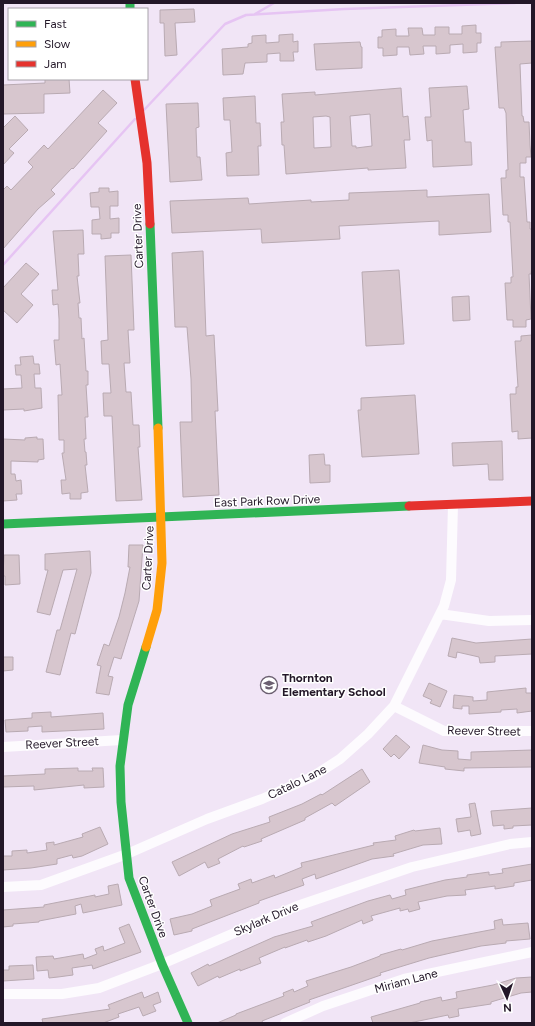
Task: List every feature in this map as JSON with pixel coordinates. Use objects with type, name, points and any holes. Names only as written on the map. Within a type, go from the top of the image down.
[{"type":"street","name":"Carter Drive","points":[[135,80],[148,163],[162,517],[162,563],[157,610],[128,705],[122,740],[120,766],[122,802],[129,878],[162,964],[188,1023]]},
{"type":"street","name":"East Park Row Drive","points":[[3,524],[532,501]]},
{"type":"street","name":"Catalo Lane","points":[[3,887],[41,885],[127,854],[206,819],[262,799],[312,777],[340,759],[368,734],[394,706],[440,614],[451,580],[453,505]]},
{"type":"street","points":[[440,614],[489,621],[532,620]]},
{"type":"street","name":"Reever Street","points":[[394,706],[444,731],[532,731]]},
{"type":"street","name":"Reever Street","points":[[3,747],[122,740]]},
{"type":"street","name":"Skylark Drive","points":[[3,994],[62,994],[99,988],[162,964],[297,906],[398,872],[510,844],[532,842]]},
{"type":"street","name":"Miriam Lane","points":[[284,1023],[323,1006],[404,979],[532,952]]},
{"type":"building","points":[[194,9],[195,22],[175,23],[177,55],[165,56],[164,23],[160,23],[160,10]]},
{"type":"building","points":[[476,25],[476,33],[481,33],[481,43],[477,43],[477,52],[463,53],[463,44],[450,45],[450,53],[436,54],[436,46],[423,46],[424,54],[410,55],[409,47],[397,47],[397,55],[383,56],[383,48],[378,48],[378,37],[382,37],[382,30],[396,29],[396,36],[409,36],[408,28],[422,28],[423,35],[435,35],[435,27],[449,27],[449,34],[462,34],[462,26]]},
{"type":"building","points":[[293,34],[293,42],[298,41],[298,52],[293,52],[294,61],[280,61],[280,53],[267,54],[267,62],[245,63],[243,74],[223,75],[222,49],[248,47],[248,44],[252,43],[252,36],[266,35],[266,43],[279,42],[279,35]]},
{"type":"building","points":[[532,41],[532,63],[520,64],[522,116],[524,122],[529,122],[531,157],[526,157],[526,163],[520,163],[520,177],[524,177],[527,222],[530,222],[530,229],[532,229],[532,267],[531,274],[529,274],[531,319],[526,320],[526,327],[513,327],[513,320],[507,320],[505,283],[511,283],[511,277],[513,277],[510,222],[508,222],[508,215],[503,215],[501,178],[506,178],[506,170],[508,170],[506,113],[504,108],[499,108],[495,47],[501,47],[501,42]]},
{"type":"building","points":[[360,42],[362,47],[362,68],[316,70],[314,44]]},
{"type":"building","points":[[45,80],[69,80],[70,93],[44,94],[44,113],[3,114],[3,85],[45,83]]},
{"type":"building","points":[[467,86],[469,109],[463,110],[465,142],[471,142],[472,165],[433,167],[432,140],[427,141],[425,117],[431,117],[429,88]]},
{"type":"building","points":[[401,88],[403,117],[408,116],[410,140],[404,140],[406,168],[368,170],[368,168],[286,174],[284,145],[282,145],[281,122],[284,122],[282,94],[315,92],[315,95]],"holes":[[[370,114],[372,146],[356,148],[356,146],[352,146],[350,116]],[[313,117],[330,117],[331,147],[314,148]]]},
{"type":"building","points":[[103,90],[117,103],[98,123],[107,131],[73,169],[72,168],[51,190],[55,194],[38,209],[3,249],[3,190],[7,186],[11,190],[33,167],[28,162],[44,145],[48,149]]},
{"type":"building","points":[[255,96],[256,123],[260,123],[261,146],[258,146],[259,175],[227,176],[226,153],[232,152],[230,120],[224,120],[223,98]]},
{"type":"building","points":[[198,103],[199,127],[196,128],[197,157],[200,157],[202,180],[170,182],[166,104]]},
{"type":"building","points":[[15,116],[28,130],[9,149],[14,153],[3,165],[3,128]]},
{"type":"building","points":[[99,188],[109,188],[109,192],[118,191],[118,206],[110,206],[110,219],[119,218],[119,233],[111,233],[111,238],[101,239],[101,234],[92,234],[92,220],[100,219],[99,207],[91,207],[90,193],[99,192]]},
{"type":"building","points":[[427,190],[427,197],[489,194],[491,232],[439,235],[439,221],[339,226],[340,239],[262,243],[261,229],[172,233],[170,201],[248,198],[249,204],[311,200],[311,202],[349,200],[349,193]]},
{"type":"building","points":[[83,230],[84,254],[78,254],[79,276],[77,276],[80,303],[78,303],[79,318],[81,318],[82,339],[84,338],[86,371],[88,371],[88,385],[86,385],[88,417],[85,417],[86,439],[84,439],[88,492],[81,493],[81,499],[70,499],[70,493],[62,494],[61,480],[66,480],[62,453],[64,453],[64,440],[59,440],[58,395],[62,395],[60,364],[56,365],[54,340],[59,340],[59,319],[58,304],[53,305],[52,290],[58,290],[53,231]]},
{"type":"building","points":[[203,251],[206,336],[214,335],[218,411],[215,411],[219,495],[183,497],[180,422],[192,422],[191,379],[187,327],[175,327],[172,253]]},
{"type":"building","points":[[131,255],[134,330],[128,330],[130,363],[124,363],[126,392],[131,392],[133,425],[139,425],[140,447],[138,447],[142,500],[116,501],[112,416],[104,416],[103,393],[111,393],[109,364],[102,364],[101,341],[108,340],[105,256]]},
{"type":"building","points":[[26,263],[39,274],[21,294],[33,305],[17,323],[3,310],[3,288]]},
{"type":"building","points":[[399,270],[404,344],[366,346],[362,272]]},
{"type":"building","points":[[469,296],[470,320],[453,321],[452,297]]},
{"type":"building","points":[[532,335],[532,438],[518,439],[518,431],[512,432],[510,394],[516,394],[516,387],[518,387],[515,341],[521,341],[521,336]]},
{"type":"building","points":[[33,356],[34,364],[39,364],[40,374],[34,374],[35,388],[41,388],[42,408],[24,411],[24,409],[3,410],[3,389],[22,388],[21,375],[16,375],[15,365],[21,365],[20,357]]},
{"type":"building","points":[[415,395],[419,454],[362,457],[358,410],[361,410],[361,398]]},
{"type":"building","points":[[37,437],[37,439],[43,439],[44,459],[38,460],[38,462],[11,461],[11,474],[15,474],[16,481],[21,480],[22,494],[16,494],[17,500],[3,501],[3,439],[25,440],[25,438]]},
{"type":"building","points":[[502,441],[503,480],[489,480],[488,464],[453,466],[452,443]]},
{"type":"building","points":[[324,454],[325,465],[330,465],[330,482],[310,483],[309,455]]},
{"type":"building","points":[[129,545],[143,545],[139,601],[121,659],[114,657],[108,676],[113,677],[109,695],[96,693],[101,666],[97,665],[104,644],[109,646],[125,593],[130,567],[128,567]]},
{"type":"building","points":[[90,551],[91,573],[75,634],[71,633],[60,675],[46,672],[57,630],[60,630],[77,569],[63,570],[50,615],[37,612],[48,570],[45,570],[45,554]]},
{"type":"building","points":[[4,555],[19,555],[20,584],[5,585],[5,576],[3,576]]},
{"type":"building","points":[[452,638],[476,643],[532,639],[532,654],[495,656],[495,662],[480,663],[479,657],[457,652],[456,658],[448,656]]},
{"type":"building","points":[[3,657],[13,657],[13,670],[3,671]]},
{"type":"building","points":[[429,683],[447,691],[440,707],[430,703],[432,700],[423,696]]},
{"type":"building","points":[[526,688],[526,693],[532,693],[532,711],[517,713],[517,709],[501,710],[501,712],[469,714],[469,706],[462,706],[462,709],[453,708],[454,695],[473,697],[473,701],[487,700],[487,692]]},
{"type":"building","points":[[51,712],[51,717],[103,713],[104,729],[42,732],[42,726],[28,727],[28,731],[6,732],[5,720],[32,718],[32,713]]},
{"type":"building","points":[[396,735],[410,747],[399,759],[394,754],[391,757],[383,749]]},
{"type":"building","points":[[423,745],[442,750],[458,751],[458,759],[471,760],[471,752],[532,750],[532,767],[464,768],[464,771],[445,769],[445,767],[419,763]]},
{"type":"building","points":[[78,768],[78,771],[93,771],[92,768],[103,768],[104,787],[84,788],[84,785],[34,790],[34,786],[3,787],[3,776],[45,774],[45,769]]},
{"type":"building","points":[[362,769],[370,782],[335,806],[332,803],[305,818],[305,820],[261,839],[262,841],[244,847],[243,846],[218,859],[220,863],[208,868],[205,862],[179,876],[172,862],[232,834],[270,822],[269,817],[302,804],[321,794],[322,795]]},
{"type":"building","points":[[475,803],[481,834],[471,836],[470,830],[458,832],[456,819],[471,817],[469,804]]},
{"type":"building","points":[[532,808],[532,825],[513,826],[513,828],[504,829],[504,825],[493,826],[491,811]]},
{"type":"building","points":[[100,827],[108,844],[82,856],[73,858],[72,855],[57,859],[57,864],[3,870],[3,856],[12,856],[12,851],[27,850],[27,853],[47,850],[46,843],[54,842],[54,845],[83,837],[82,834]]},
{"type":"building","points":[[440,828],[442,844],[423,845],[393,854],[394,856],[372,859],[316,879],[315,874],[302,879],[304,885],[259,901],[259,903],[192,929],[192,931],[174,935],[170,919],[192,914],[212,906],[210,900],[240,889],[238,884],[251,879],[252,883],[274,875],[275,878],[302,867],[301,863],[374,845],[373,843],[396,840],[395,836],[414,830]]},
{"type":"building","points":[[532,864],[532,880],[514,883],[514,886],[495,889],[495,886],[465,890],[466,895],[447,896],[418,902],[420,909],[409,912],[408,909],[400,911],[400,908],[371,916],[373,920],[363,924],[362,920],[326,936],[285,947],[259,958],[261,963],[240,971],[240,969],[219,978],[218,976],[198,986],[191,973],[208,964],[209,966],[274,937],[313,926],[311,922],[368,901],[390,895],[392,899],[406,895],[405,890],[445,880],[467,877],[467,875],[489,872],[489,875],[503,873],[502,869]]},
{"type":"building","points":[[118,884],[122,905],[83,913],[81,904],[75,906],[76,914],[39,922],[13,924],[13,926],[3,927],[3,910],[44,907],[44,905],[95,895],[95,897],[109,894],[108,886]]},
{"type":"building","points":[[502,919],[503,925],[528,923],[530,939],[506,941],[506,943],[481,946],[429,958],[380,973],[381,975],[309,1000],[310,1002],[262,1021],[263,1023],[217,1023],[236,1014],[284,996],[283,993],[293,989],[294,992],[308,986],[306,981],[401,949],[402,950],[432,941],[495,929],[494,921]]},
{"type":"building","points":[[129,924],[141,952],[93,969],[92,965],[72,968],[73,975],[49,978],[48,970],[37,971],[36,957],[53,956],[54,959],[83,954],[84,959],[97,954],[95,949],[103,946],[104,951],[125,943],[119,928]]},
{"type":"building","points":[[33,965],[34,979],[3,981],[3,970],[9,970],[9,966]]},
{"type":"building","points":[[532,977],[532,992],[521,993],[491,1002],[491,1004],[458,1009],[459,1016],[449,1018],[448,1015],[409,1023],[373,1023],[371,1017],[441,997],[442,1001],[457,998],[456,992],[493,985],[516,978]]},
{"type":"building","points":[[142,992],[144,998],[158,992],[161,1002],[153,1005],[156,1011],[143,1016],[139,1007],[118,1014],[119,1017],[103,1023],[43,1023],[42,1019],[110,1009],[108,1005]]},
{"type":"waterway","points":[[255,14],[274,3]]},
{"type":"waterway","points":[[144,110],[225,24],[246,15],[344,9],[515,3]]},
{"type":"waterway","points":[[3,265],[135,119]]},
{"type":"traffic: fast","points":[[130,3],[130,8]]},
{"type":"traffic: fast","points":[[150,224],[158,428]]},
{"type":"traffic: fast","points":[[3,524],[409,506]]},
{"type":"traffic: fast","points":[[146,647],[128,705],[120,766],[121,802],[129,878],[162,964],[188,1023]]},
{"type":"traffic: slow","points":[[146,647],[157,610],[162,563],[158,428]]},
{"type":"traffic: jam","points":[[135,80],[147,163],[150,224]]},
{"type":"traffic: jam","points":[[409,506],[532,501]]},
{"type":"place","name":"Thornton Elementary School","points":[[269,685]]}]
